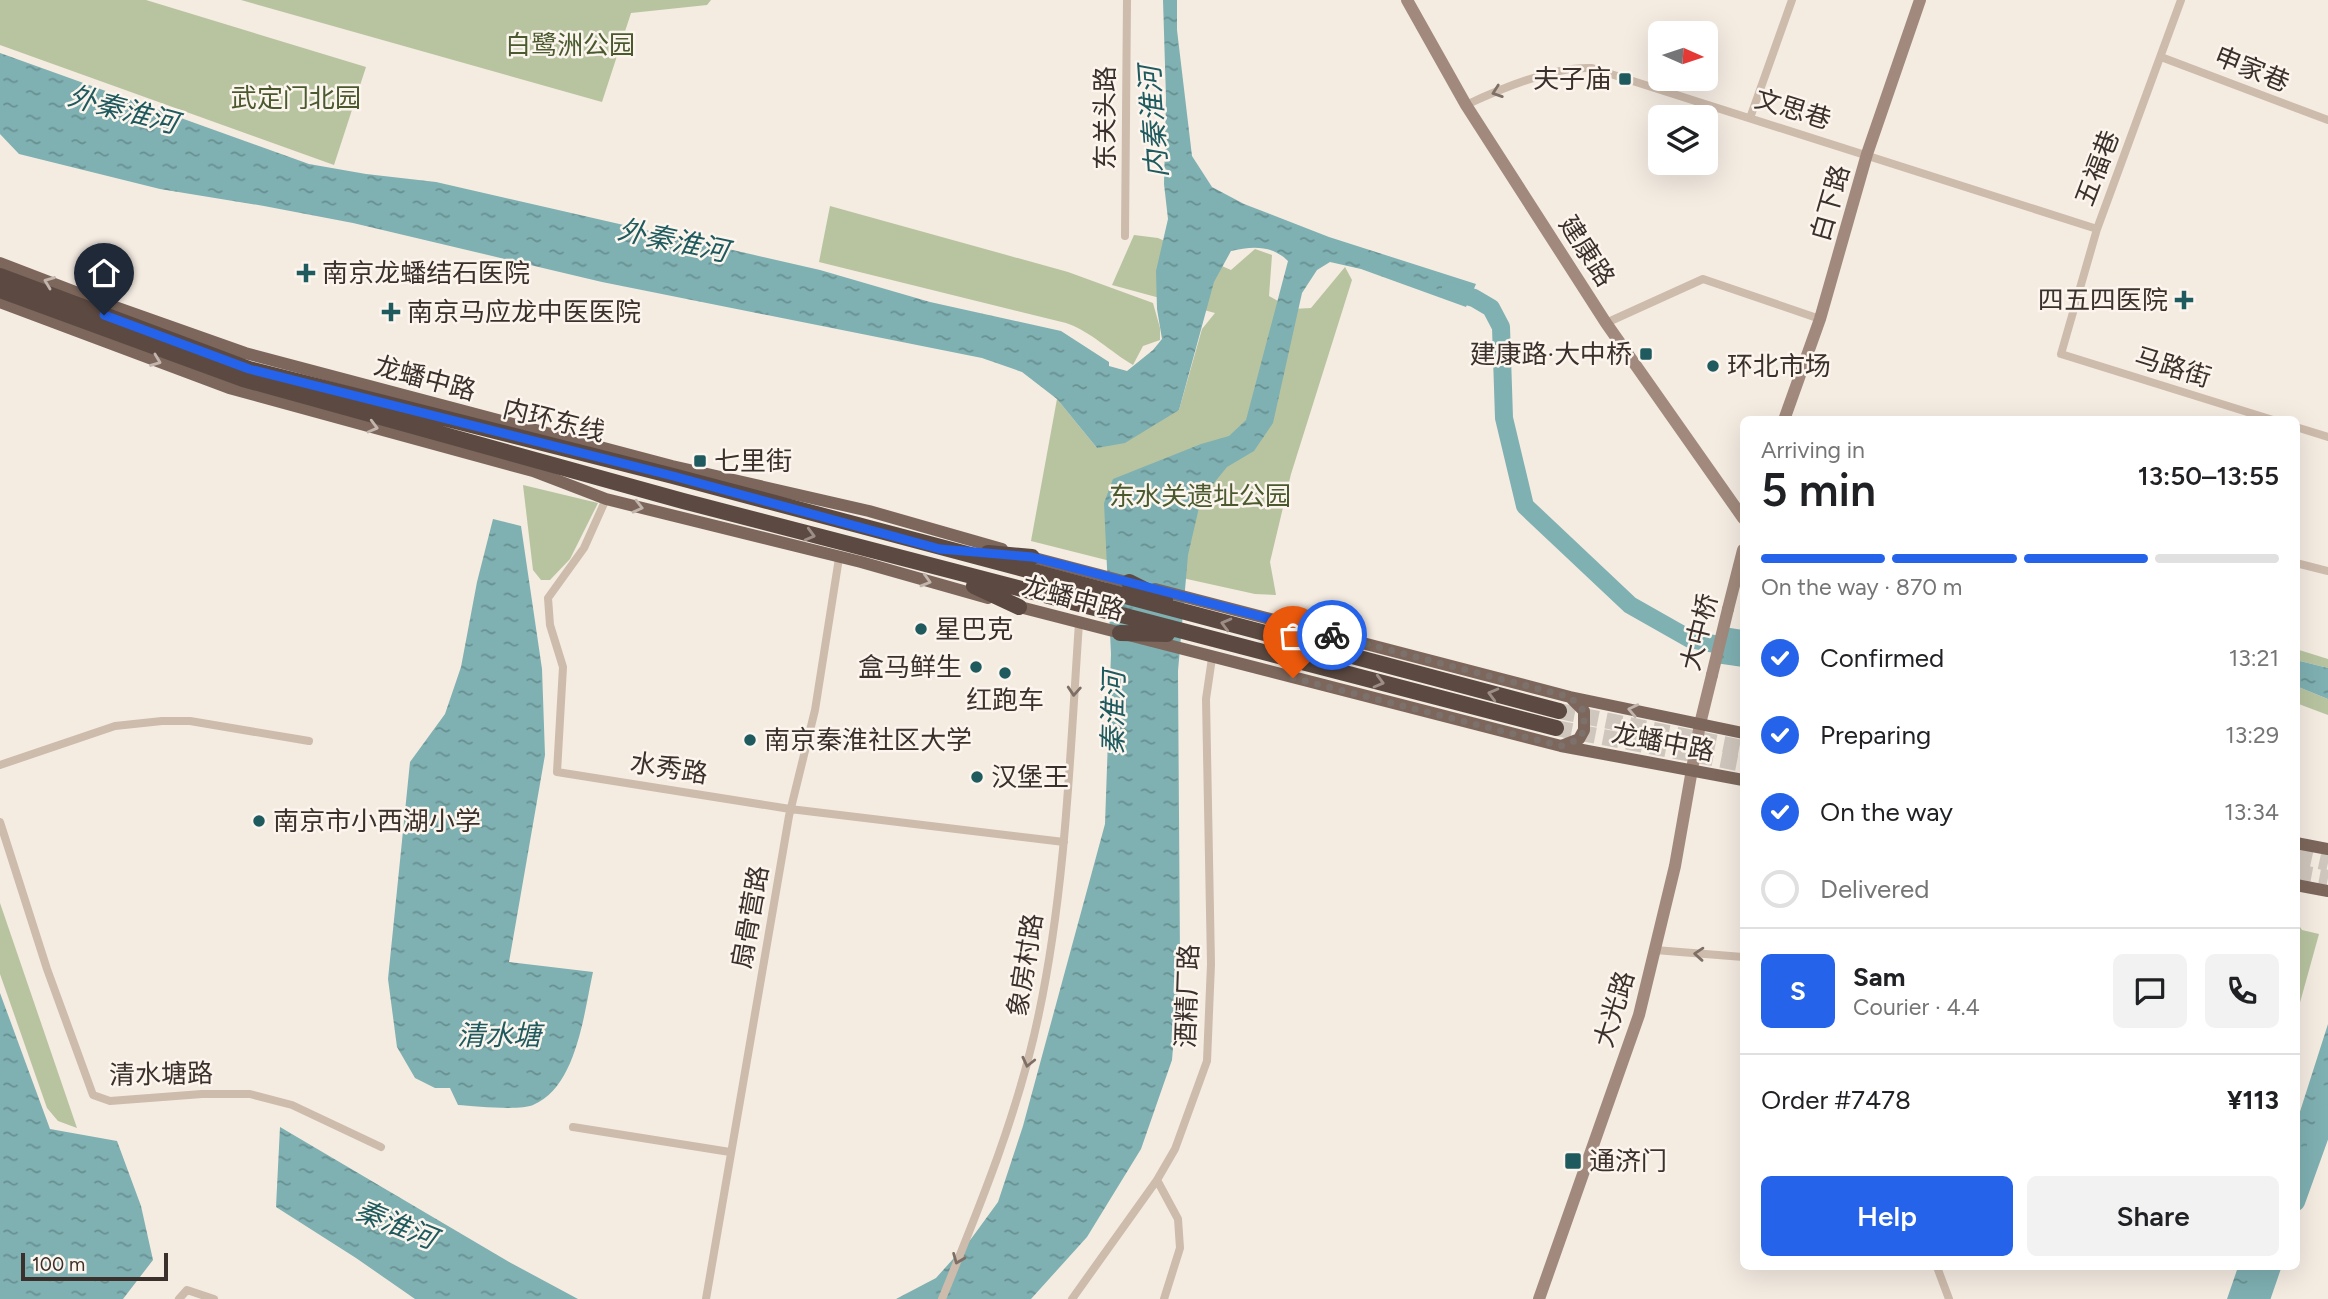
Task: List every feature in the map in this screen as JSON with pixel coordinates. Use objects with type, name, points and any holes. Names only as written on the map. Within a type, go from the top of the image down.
[{"type":"highway","name":"内环东线","points":[[0,276],[249,369],[755,497],[940,549],[1103,584],[1195,608]]},
{"type":"highway","name":"内环东线","points":[[0,289],[243,379],[744,518],[1194,635]]},
{"type":"highway","points":[[940,549],[1032,557]]},
{"type":"highway","points":[[937,569],[1019,607]]},
{"type":"highway","points":[[1129,582],[1195,608],[1559,711]]},
{"type":"highway","points":[[1120,634],[1194,635],[1556,728]]},
{"type":"main road","name":"建康路","points":[[1407,0],[1466,105],[1606,323],[1740,514]]},
{"type":"main road","name":"白下路","points":[[1785,416],[1820,319],[1867,154],[1920,0]]},
{"type":"main road","name":"龙蟠中路","points":[[0,263],[245,353],[672,466],[869,511],[1032,557],[1103,584],[1129,582]]},
{"type":"main road","name":"龙蟠中路","points":[[0,302],[229,388],[533,471],[606,499],[1212,658],[1561,746],[1740,779]]},
{"type":"main road","name":"大中桥","points":[[1700,724],[1740,562]]},
{"type":"main road","name":"龙蟠中路","points":[[1195,608],[1570,697],[1740,732]]},
{"type":"main road","points":[[1561,746],[1579,739],[1585,721],[1584,711],[1570,697]]},
{"type":"main road","name":"大光路","points":[[1539,1299],[1639,1015],[1675,866],[1700,724]]},
{"type":"main road","points":[[2300,844],[2328,849]]},
{"type":"main road","points":[[2300,886],[2328,891]]},
{"type":"street","name":"东关头路","points":[[1125,236],[1127,0]]},
{"type":"street","points":[[1750,118],[1792,0]]},
{"type":"street","name":"五福巷","points":[[2061,354],[2097,229],[2181,0]]},
{"type":"street","name":"申家巷","points":[[2161,57],[2328,120]]},
{"type":"street","name":"文思巷","points":[[1466,105],[1563,69],[1592,68],[2097,229]]},
{"type":"street","points":[[1606,323],[1703,279],[1820,319]]},
{"type":"street","name":"马路街","points":[[2061,354],[2260,416]]},
{"type":"street","points":[[2300,428],[2328,437]]},
{"type":"street","name":"水秀路","points":[[606,499],[584,548],[548,598],[550,625],[563,667],[557,772],[790,809],[1064,842]]},
{"type":"street","name":"扇骨营路","points":[[706,1299],[790,809],[815,710],[839,558]]},
{"type":"street","points":[[2300,564],[2328,572]]},
{"type":"street","name":"象房村路","points":[[943,1299],[1024,1079],[1040,1012],[1064,842],[1079,623]]},
{"type":"street","name":"酒精厂路","points":[[1072,1299],[1157,1180],[1175,1149],[1207,1061],[1210,964],[1206,699],[1212,658]]},
{"type":"street","points":[[0,765],[115,726],[162,721],[190,721],[309,741]]},
{"type":"street","name":"清水塘路","points":[[0,822],[47,969],[93,1095],[110,1101],[202,1094],[250,1094],[292,1105],[357,1133],[381,1147]]},
{"type":"street","points":[[1655,950],[1740,957]]},
{"type":"street","points":[[573,1127],[730,1152]]},
{"type":"street","points":[[1157,1180],[1178,1219],[1180,1248],[1164,1299]]},
{"type":"street","points":[[1938,1270],[1949,1299]]},
{"type":"street","points":[[179,1299],[187,1290],[194,1290],[215,1299]]},
{"type":"green space","name":"武定门北园","points":[[0,0],[146,0],[366,67],[334,165],[0,45]]},
{"type":"green space","name":"白鹭洲公园","points":[[241,0],[711,0],[707,5],[631,13],[602,102]]},
{"type":"green space","points":[[830,206],[1068,272],[1153,303],[1160,328],[1160,340],[1143,346],[1133,365],[1084,331],[1066,323],[819,262]]},
{"type":"green space","name":"东水关遗址公园","points":[[1134,235],[1158,238],[1231,270],[1255,249],[1272,255],[1269,296],[1292,309],[1311,308],[1345,267],[1352,280],[1291,474],[1270,562],[1276,595],[1255,594],[1146,570],[1031,541],[1057,399],[1097,448],[1179,410],[1202,329],[1215,313],[1112,285]]},
{"type":"green space","points":[[523,485],[598,503],[570,559],[550,580],[541,580],[533,570]]},
{"type":"green space","points":[[2300,650],[2328,659],[2328,668],[2300,661]]},
{"type":"green space","points":[[2300,688],[2328,699],[2328,715],[2300,704]]},
{"type":"green space","points":[[0,903],[77,1128],[58,1121],[47,1108],[0,974]]},
{"type":"green space","points":[[2300,927],[2302,930],[2319,934],[2300,1003]]},
{"type":"water","points":[[1163,0],[1177,0],[1177,30],[1192,156],[1212,187],[1244,204],[1329,237],[1476,284],[1466,307],[1361,269],[1330,262],[1317,270],[1302,293],[1273,423],[1254,451],[1227,467],[1201,499],[1188,555],[1178,671],[1180,962],[1172,1060],[1141,1149],[1087,1237],[1031,1299],[896,1299],[936,1278],[971,1239],[998,1202],[1023,1126],[1105,824],[1111,654],[1104,503],[1113,479],[1201,444],[1229,436],[1246,420],[1288,261],[1268,249],[1247,248],[1231,251],[1214,282],[1179,410],[1125,443],[1097,448],[1057,399],[1022,372],[982,358],[602,282],[353,223],[160,189],[19,154],[0,134],[0,53],[309,164],[436,182],[820,270],[930,302],[1061,331],[1109,362],[1109,366],[1127,371],[1162,339],[1157,309],[1156,271],[1168,219],[1164,184],[1166,98]]},
{"type":"water","name":"清水塘","points":[[493,519],[521,526],[542,669],[545,755],[509,962],[593,972],[582,1027],[569,1066],[548,1096],[533,1105],[518,1108],[458,1105],[450,1088],[435,1088],[415,1078],[397,1047],[388,979],[410,762],[445,714],[461,667],[477,582]]},
{"type":"water","points":[[1724,627],[1740,630],[1740,667],[1715,663]]},
{"type":"water","points":[[2300,661],[2328,668],[2328,699],[2300,688]]},
{"type":"water","points":[[0,993],[50,1129],[117,1141],[141,1206],[153,1260],[123,1299],[0,1299]]},
{"type":"water","points":[[2328,1024],[2328,1107],[2300,1182],[2300,1112]]},
{"type":"water","name":"秦淮河","points":[[280,1127],[511,1263],[578,1299],[415,1299],[276,1207]]},
{"type":"water","points":[[2237,1270],[2269,1270],[2259,1299],[2227,1299]]},
{"type":"waterway","points":[[1450,291],[1474,298],[1491,308],[1501,327],[1504,418],[1525,506],[1630,605],[1690,639],[1740,649]]},
{"type":"waterway","points":[[2300,1191],[2328,1113]]},
{"type":"waterway","points":[[2261,1299],[2271,1270]]},
{"type":"tunnel","points":[[1559,711],[1740,747]]},
{"type":"tunnel","points":[[1556,728],[1740,763]]},
{"type":"tunnel","points":[[2300,857],[2328,863]]},
{"type":"tunnel","points":[[2300,873],[2328,878]]},
{"type":"way so far","points":[[1293,678],[1561,746],[1579,739],[1584,730],[1584,711],[1570,697],[1332,635]]},
{"type":"place","name":"夫子庙","points":[[1625,79]]},
{"type":"place","name":"南京龙蟠结石医院","points":[[306,273]]},
{"type":"place","name":"四五四医院","points":[[2184,300]]},
{"type":"place","name":"南京马应龙中医医院","points":[[391,312]]},
{"type":"place","name":"建康路·大中桥","points":[[1646,354]]},
{"type":"place","name":"环北市场","points":[[1713,366]]},
{"type":"place","name":"七里街","points":[[700,461]]},
{"type":"place","name":"星巴克","points":[[921,629]]},
{"type":"place","name":"盒马鲜生","points":[[976,667]]},
{"type":"place","name":"红跑车","points":[[1005,673]]},
{"type":"place","name":"南京秦淮社区大学","points":[[750,740]]},
{"type":"place","name":"汉堡王","points":[[977,777]]},
{"type":"place","name":"南京市小西湖小学","points":[[259,821]]},
{"type":"place","name":"通济门","points":[[1573,1161]]},
{"type":"route","points":[[104,315],[249,369],[755,497],[940,549],[1032,557],[1332,635]]},
{"type":"water label","name":"外秦淮河","points":[[123,109]]},
{"type":"water label","name":"内秦淮河","points":[[1153,122]]},
{"type":"water label","name":"外秦淮河","points":[[673,240]]}]
